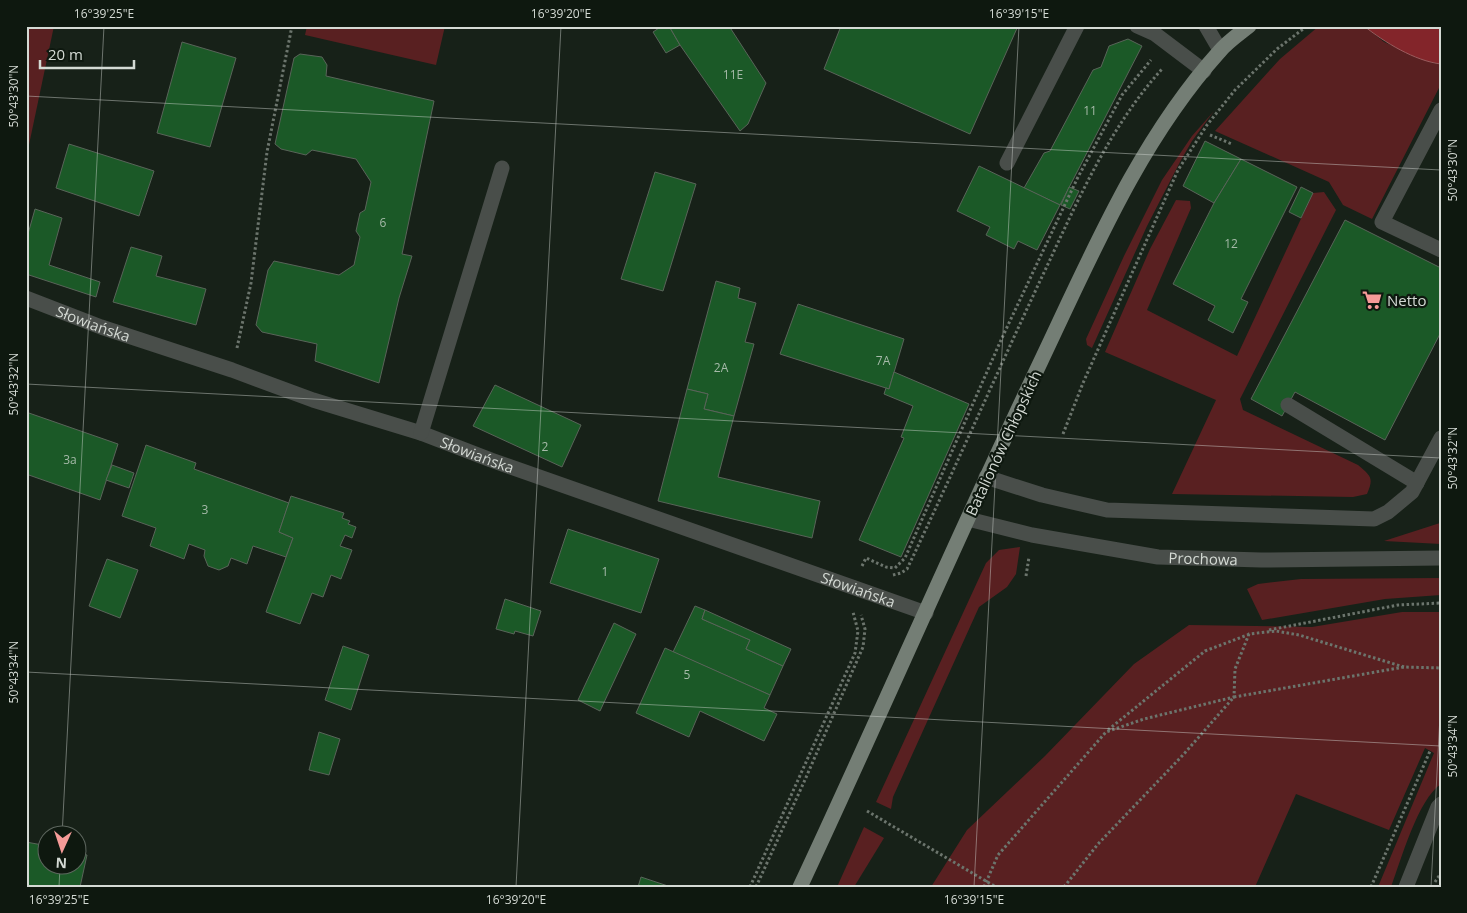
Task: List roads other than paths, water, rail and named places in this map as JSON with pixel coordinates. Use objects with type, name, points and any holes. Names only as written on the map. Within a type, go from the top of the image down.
[{"type":"main road","name":"Batalionów Chłopskich","points":[[800,887],[926,613],[986,477],[1097,243],[1145,152],[1170,114],[1220,50],[1249,26]]},
{"type":"street","points":[[1007,163],[1077,26]]},
{"type":"street","points":[[1137,26],[1162,38],[1204,71]]},
{"type":"street","points":[[1206,26],[1220,50]]},
{"type":"street","points":[[1441,110],[1382,222],[1441,250]]},
{"type":"street","points":[[421,433],[502,168]]},
{"type":"street","name":"Słowiańska","points":[[26,298],[101,327],[232,370],[314,400],[421,433],[500,464],[926,613]]},
{"type":"street","points":[[1288,404],[1417,483]]},
{"type":"street","points":[[986,477],[1042,495],[1107,510],[1374,519],[1388,512],[1412,492],[1441,438]]},
{"type":"street","name":"Prochowa","points":[[968,520],[1032,535],[1158,557],[1261,560],[1441,558]]},
{"type":"street","points":[[1406,887],[1438,807],[1441,804]]},
{"type":"place","name":"Netto","points":[[1372,300]]}]
